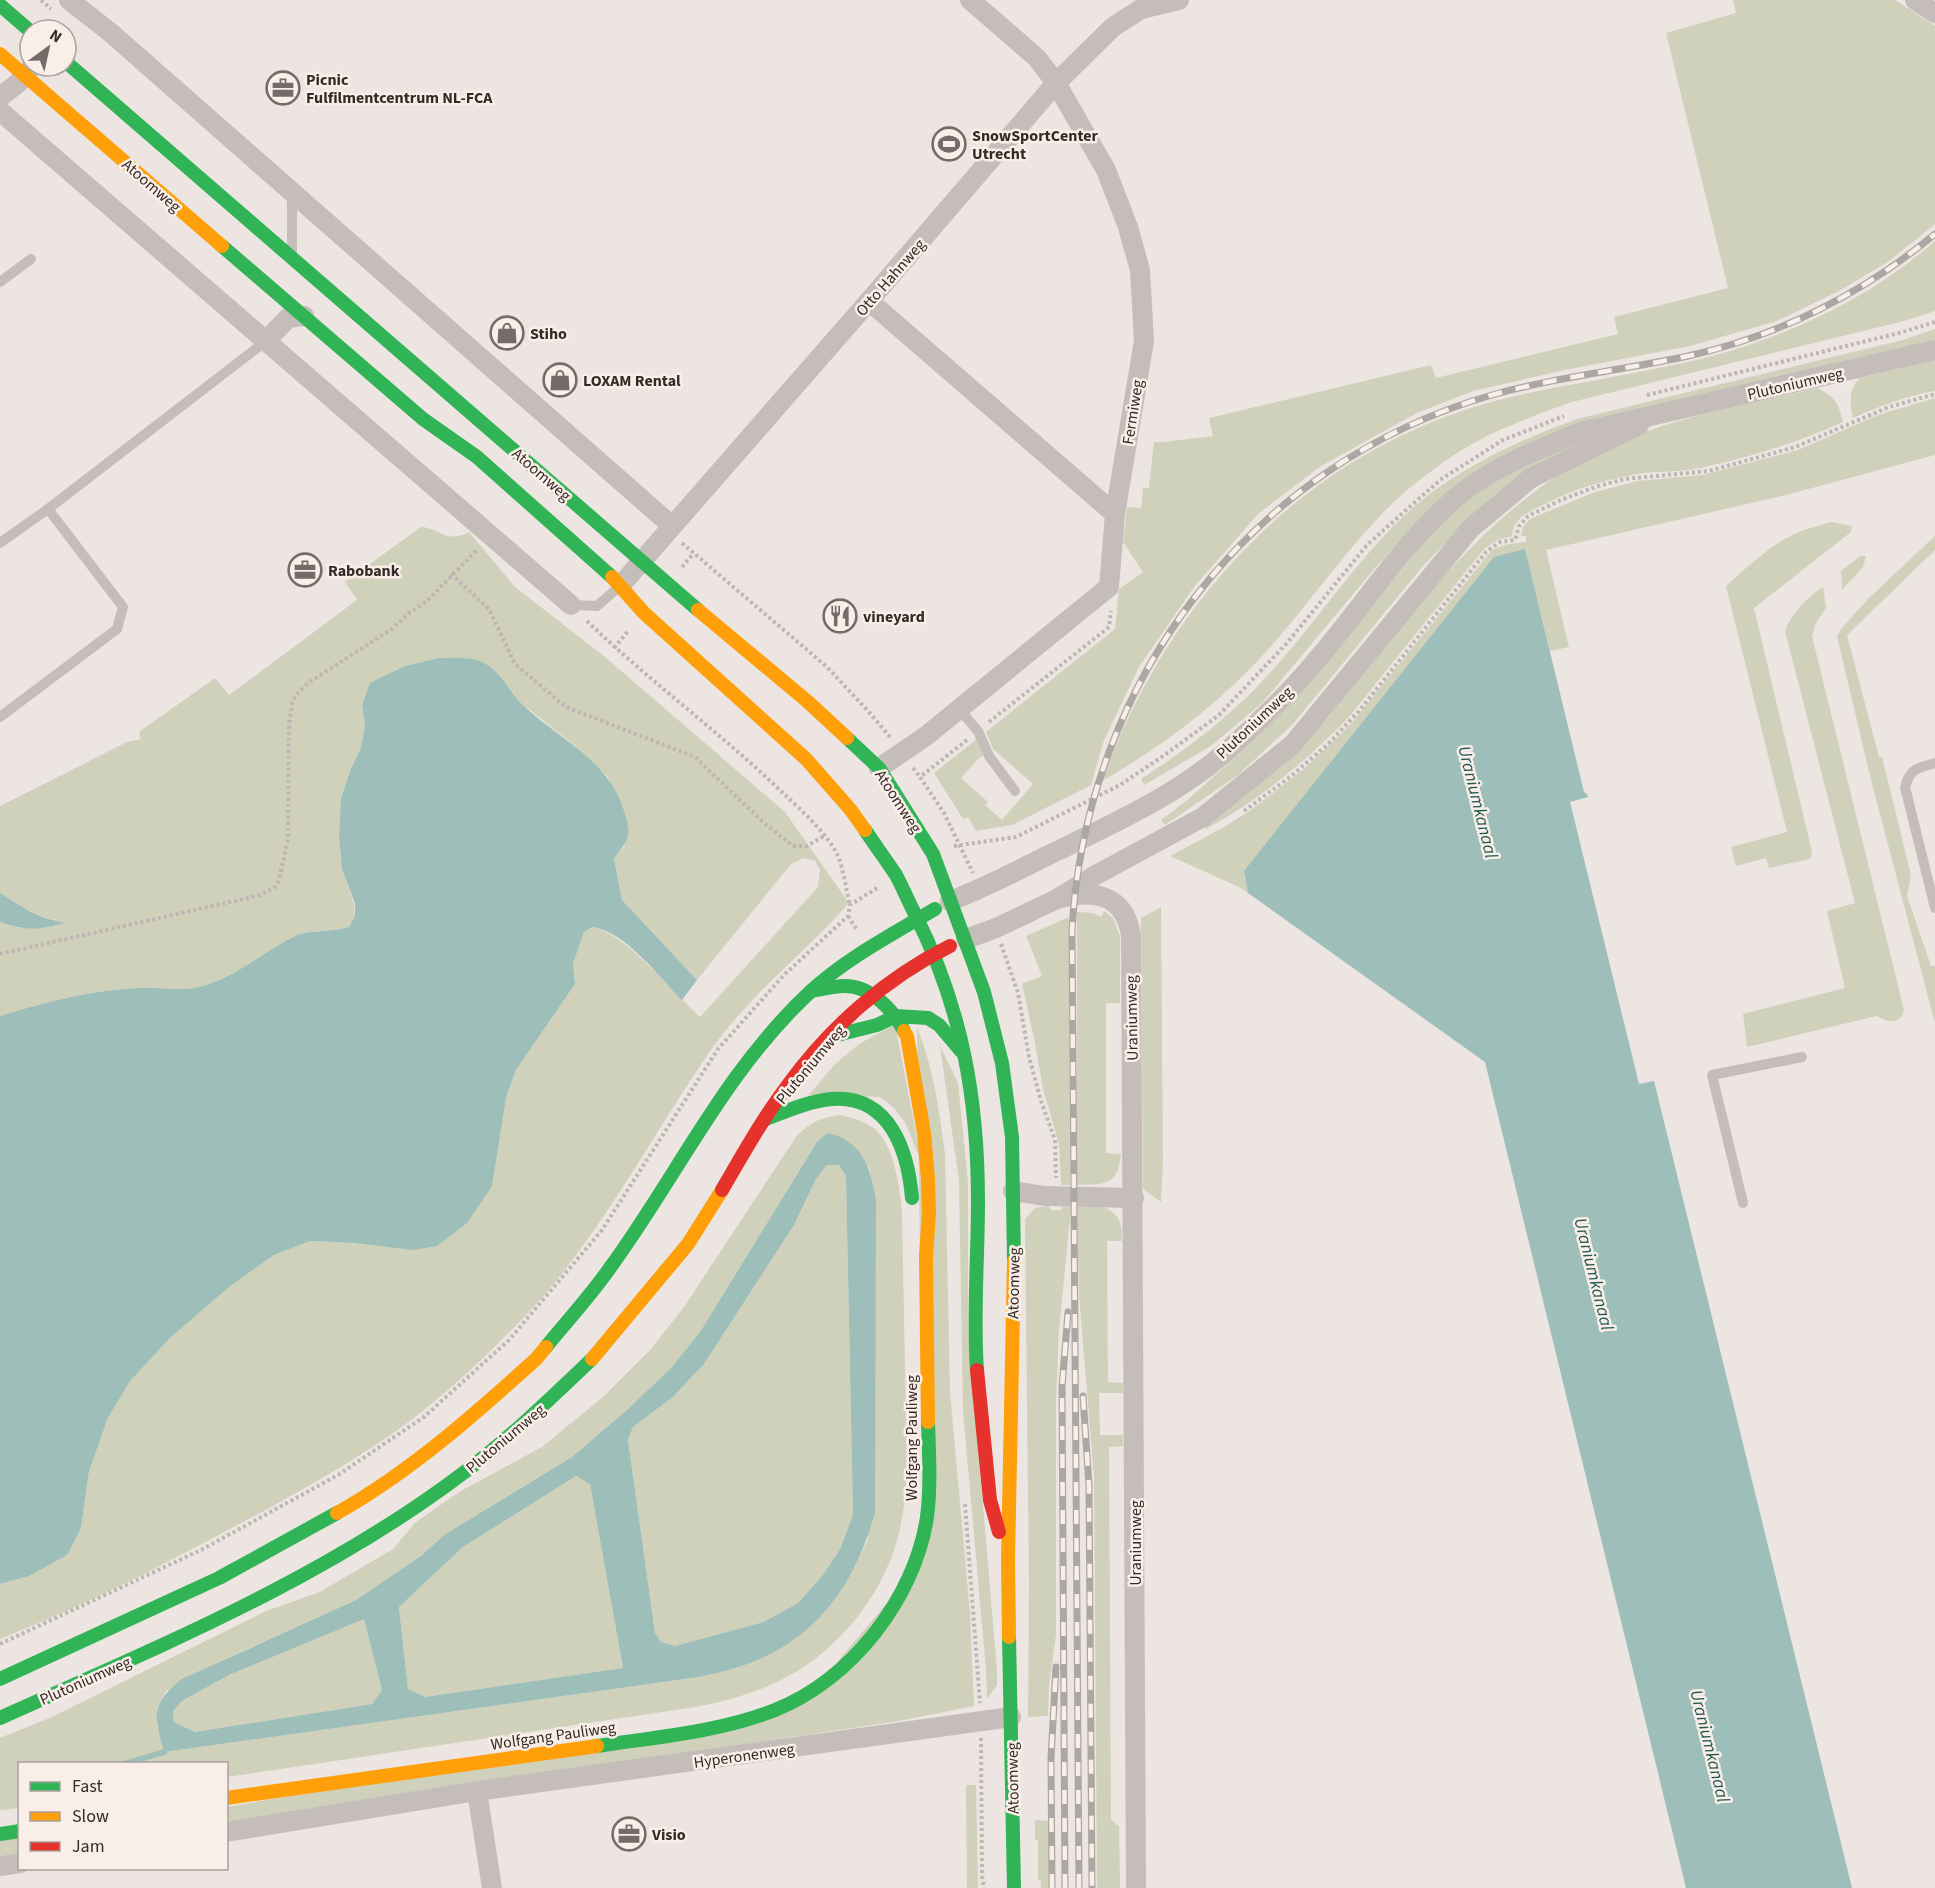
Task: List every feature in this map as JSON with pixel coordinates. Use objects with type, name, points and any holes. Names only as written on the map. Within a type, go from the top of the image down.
[{"type":"main road","points":[[0,5],[18,21]]},
{"type":"main road","name":"Atoomweg","points":[[0,54],[18,64]]},
{"type":"main road","name":"Atoomweg","points":[[78,72],[807,701],[879,768],[933,854],[984,992],[1002,1062],[1012,1137],[1008,1560],[1014,1888]]},
{"type":"main road","name":"Atoomweg","points":[[38,78],[304,316],[423,419],[477,457],[621,585],[644,613],[806,759],[850,809],[896,876],[934,952],[950,997],[966,1058],[975,1131],[978,1190],[974,1330],[981,1420],[990,1500],[1008,1560]]},
{"type":"main road","points":[[304,316],[329,289]]},
{"type":"main road","name":"Plutoniumweg","points":[[0,1679],[219,1578],[362,1499],[458,1429],[536,1359],[612,1266],[735,1078],[765,1038],[811,991],[869,948],[950,901]]},
{"type":"main road","name":"Plutoniumweg","points":[[0,1718],[206,1625],[372,1536],[477,1463],[540,1411],[593,1359],[615,1333],[691,1239],[789,1083],[831,1036],[873,995],[934,952],[966,939]]},
{"type":"main road","points":[[811,991],[845,986],[873,995]]},
{"type":"main road","name":"Wolfgang Pauliweg","points":[[228,1798],[686,1732],[735,1722],[777,1709],[822,1684],[866,1645],[880,1628],[904,1586],[918,1551],[926,1521],[929,1485],[926,1256],[929,1213],[924,1133],[907,1036],[896,1016],[873,995]]},
{"type":"main road","points":[[831,1036],[877,1025],[896,1016],[928,1018],[939,1025],[966,1058]]},
{"type":"main road","points":[[766,1119],[801,1107],[843,1099],[860,1103],[874,1110],[886,1119],[902,1146],[911,1176],[913,1212]]},
{"type":"main road","name":"Wolfgang Pauliweg","points":[[913,1247],[916,1466]]},
{"type":"main road","points":[[832,1658],[870,1618],[895,1573]]},
{"type":"main road","name":"Wolfgang Pauliweg","points":[[228,1789],[614,1730]]},
{"type":"main road","points":[[0,1823],[18,1820]]},
{"type":"main road","points":[[0,1834],[18,1831]]},
{"type":"street","points":[[69,0],[111,33],[672,526]]},
{"type":"street","name":"Fermiweg","points":[[879,768],[926,736],[1109,587],[1115,514],[1144,341],[1140,270],[1128,227],[1106,170],[1056,83],[1037,58],[970,0]]},
{"type":"street","name":"Otto Hahnweg","points":[[621,585],[1056,83],[1113,27],[1141,9],[1179,0]]},
{"type":"street","points":[[1915,0],[1935,13]]},
{"type":"street","points":[[0,97],[20,78]]},
{"type":"street","points":[[0,111],[571,605]]},
{"type":"street","points":[[869,301],[1115,514]]},
{"type":"street","points":[[266,341],[288,318],[304,316]]},
{"type":"street","name":"Plutoniumweg","points":[[950,901],[980,890],[1133,814],[1174,789],[1230,748],[1315,663],[1394,563],[1426,527],[1454,499],[1498,470],[1537,450],[1581,432],[1935,351]]},
{"type":"street","name":"Plutoniumweg","points":[[966,939],[996,928],[1057,899],[1094,876],[1203,817],[1293,744],[1471,528],[1531,478],[1656,416]]},
{"type":"street","name":"Uraniumweg","points":[[1057,899],[1089,893],[1112,901],[1121,910],[1131,935],[1136,1888]]},
{"type":"street","points":[[1013,1191],[1044,1196],[1134,1198]]},
{"type":"street","name":"Hyperonenweg","points":[[228,1832],[477,1791],[1011,1718]]},
{"type":"street","points":[[477,1791],[492,1888]]},
{"type":"street","points":[[0,1866],[18,1863]]},
{"type":"lane","points":[[292,192],[292,257]]},
{"type":"lane","points":[[0,282],[31,259]]},
{"type":"lane","points":[[0,543],[48,509],[266,341]]},
{"type":"lane","points":[[0,717],[117,629],[123,607],[48,509]]},
{"type":"lane","points":[[571,605],[597,606],[621,585]]},
{"type":"lane","points":[[959,709],[978,731],[989,756],[1015,791]]},
{"type":"lane","points":[[1935,763],[1919,767],[1908,775],[1905,788],[1935,908]]},
{"type":"lane","points":[[1743,1203],[1712,1075],[1802,1058]]},
{"type":"path","points":[[1240,813],[1290,777],[1327,745],[1359,711],[1486,552],[1500,542],[1515,540],[1519,526],[1528,516],[1570,497],[1624,479],[1709,471],[1795,447],[1889,407],[1935,394]]},
{"type":"path","points":[[0,954],[261,895],[275,887],[282,871],[288,839],[289,725],[295,696],[308,683],[393,629],[410,612],[427,601],[451,574],[491,536]]},
{"type":"path","points":[[451,574],[489,609],[515,664],[566,707],[695,758],[764,823],[794,846],[807,846],[824,836]]},
{"type":"path","points":[[571,605],[615,648],[767,777],[800,810],[824,836],[838,856],[850,905]]},
{"type":"path","points":[[0,1644],[201,1550],[338,1475],[424,1417],[509,1340],[603,1230],[718,1049],[784,975],[848,916]]},
{"type":"path","name":"Atoomweg","points":[[981,1722],[984,1888]]},
{"type":"green space","points":[[1733,0],[1895,0],[1935,26],[1935,224],[1889,261],[1841,290],[1777,321],[1690,346],[1565,370],[1473,391],[1417,413],[1321,466],[1258,514],[1194,587],[1139,667],[1104,740],[1091,785],[1012,825],[976,831],[968,817],[963,819],[934,773],[977,739],[983,756],[961,778],[988,802],[985,805],[1002,820],[1033,784],[993,749],[986,732],[1115,629],[1119,589],[1143,572],[1123,542],[1127,507],[1141,508],[1143,488],[1149,488],[1154,442],[1213,436],[1209,418],[1431,365],[1436,378],[1618,334],[1614,317],[1728,288],[1666,33],[1736,13]]},
{"type":"green space","points":[[1935,241],[1935,311],[1900,322],[1572,402],[1508,426],[1448,459],[1403,493],[1364,533],[1280,636],[1228,690],[1168,739],[1102,781],[1130,714],[1165,650],[1207,592],[1255,539],[1309,492],[1368,453],[1433,422],[1503,399],[1656,369],[1747,346],[1847,303],[1907,264]]},
{"type":"green space","points":[[1935,329],[1935,340],[1623,414],[1587,425],[1416,524],[1375,568],[1262,703],[1211,746],[1144,785],[1141,779],[1213,727],[1262,682],[1391,529],[1435,490],[1469,468],[1522,441],[1577,419],[1903,340]]},
{"type":"green space","points":[[1935,360],[1935,391],[1893,402],[1853,418],[1852,392],[1860,378]]},
{"type":"green space","points":[[1818,388],[1835,402],[1843,422],[1794,442],[1726,462],[1693,469],[1632,475],[1594,484],[1557,498],[1523,516],[1515,525],[1512,537],[1499,539],[1484,549],[1349,717],[1333,733],[1300,764],[1264,792],[1206,829],[1204,826],[1253,789],[1313,734],[1423,600],[1494,526],[1533,493],[1575,465],[1621,441],[1645,432],[1718,410]]},
{"type":"green space","points":[[1935,398],[1935,455],[1786,495],[1546,550],[1569,647],[1550,651],[1525,550],[1244,871],[1248,893],[1170,856],[1251,810],[1304,769],[1350,725],[1492,550],[1504,545],[1526,542],[1526,536],[1521,536],[1523,527],[1530,519],[1592,493],[1637,481],[1703,475],[1798,450],[1878,415]]},
{"type":"green space","points":[[1617,428],[1477,511],[1423,566],[1292,725],[1238,775],[1165,825],[1161,820],[1185,802],[1249,745],[1300,694],[1456,507],[1509,471]]},
{"type":"green space","points":[[1832,522],[1852,526],[1851,532],[1754,608],[1812,852],[1810,859],[1769,868],[1766,858],[1736,866],[1731,847],[1787,832],[1726,586],[1763,554],[1786,538]]},
{"type":"green space","points":[[421,527],[454,537],[469,532],[515,587],[605,657],[785,812],[849,903],[760,992],[726,1030],[575,1256],[522,1319],[451,1387],[394,1432],[295,1494],[135,1579],[0,1639],[0,1584],[29,1576],[81,1528],[89,1471],[108,1418],[130,1381],[171,1337],[229,1287],[274,1255],[310,1241],[355,1243],[506,1097],[516,1070],[575,984],[573,964],[584,932],[592,927],[605,931],[619,940],[648,965],[700,1017],[818,887],[820,870],[815,861],[804,858],[791,864],[697,980],[622,900],[614,857],[625,846],[608,777],[574,745],[521,703],[497,673],[466,658],[438,658],[405,666],[362,705],[365,725],[361,748],[341,798],[339,837],[342,869],[354,904],[355,916],[349,927],[295,936],[239,970],[203,986],[187,989],[139,988],[104,991],[0,1016],[0,922],[19,928],[63,923],[30,911],[0,893],[0,806],[127,742],[141,739],[139,732],[215,678],[229,695],[357,600],[345,582]]},
{"type":"green space","points":[[1935,536],[1935,550],[1847,635],[1879,757],[1882,757],[1911,875],[1907,896],[1931,966],[1935,966],[1935,1023],[1871,780],[1837,636],[1868,599]]},
{"type":"green space","points":[[1860,556],[1866,556],[1863,567],[1842,590],[1841,571]]},
{"type":"green space","points":[[1823,587],[1826,608],[1816,623],[1812,636],[1904,1010],[1900,1018],[1893,1021],[1877,1016],[1747,1047],[1743,1014],[1845,988],[1827,911],[1855,903],[1785,631],[1801,606]]},
{"type":"green space","points":[[1161,907],[1163,1163],[1161,1202],[1143,1189],[1141,918]]},
{"type":"green space","points":[[1104,911],[1113,918],[1120,936],[1120,1003],[1106,1003],[1106,1153],[1121,1154],[1117,1172],[1113,1178],[1102,1183],[1077,1185],[1077,912],[1093,913],[1101,917]]},
{"type":"green space","points":[[1069,917],[1070,1185],[1061,1185],[1059,1144],[1043,1089],[1022,984],[1042,976],[1026,936]]},
{"type":"green space","points":[[895,1024],[922,1164],[905,1122],[894,1108],[880,1097],[809,1095],[834,1065],[859,1044]]},
{"type":"green space","points":[[917,1027],[932,1074],[945,1154],[950,1392],[970,1613],[974,1706],[899,1721],[228,1822],[228,1807],[800,1706],[924,1559]]},
{"type":"green space","points":[[940,1046],[958,1083],[968,1182],[968,1330],[997,1670],[997,1685],[987,1699],[963,1412],[959,1181]]},
{"type":"green space","points":[[841,1115],[855,1119],[876,1130],[892,1157],[898,1180],[902,1211],[907,1473],[900,1531],[886,1570],[864,1609],[834,1643],[817,1658],[769,1686],[738,1697],[696,1707],[228,1777],[228,1762],[18,1762],[18,1808],[0,1810],[0,1738],[52,1717],[266,1611],[320,1592],[393,1549],[415,1523],[459,1492],[542,1447],[603,1397],[651,1349],[684,1307],[796,1137],[811,1124]],"holes":[[[817,1142],[869,1167],[876,1200],[868,1539],[853,1570],[833,1602],[779,1649],[740,1667],[699,1677],[164,1752],[157,1727],[157,1708],[166,1691],[234,1655],[356,1600],[421,1556],[444,1535],[572,1457],[627,1410],[671,1368],[700,1332]]]},
{"type":"green space","points":[[827,1165],[839,1165],[846,1176],[853,1515],[840,1549],[823,1575],[798,1603],[765,1622],[675,1646],[661,1642],[655,1633],[628,1440],[633,1427],[673,1397],[704,1364],[794,1225],[816,1179]]},
{"type":"green space","points":[[1048,1206],[1052,1210],[1071,1207],[1059,1330],[1056,1401],[1056,1634],[1049,1686],[1048,1716],[1028,1717],[1029,1584],[1025,1219],[1035,1208]]},
{"type":"green space","points":[[1102,1206],[1113,1212],[1119,1220],[1122,1235],[1122,1241],[1107,1241],[1108,1382],[1123,1383],[1123,1393],[1099,1393],[1100,1435],[1123,1435],[1123,1446],[1109,1447],[1111,1820],[1119,1825],[1120,1888],[1097,1888],[1094,1477],[1079,1295],[1077,1207]]},
{"type":"green space","points":[[576,1476],[590,1483],[623,1668],[425,1697],[408,1689],[399,1607],[463,1547]]},
{"type":"green space","points":[[364,1618],[382,1690],[372,1704],[195,1732],[174,1722],[173,1711],[182,1701],[231,1674]]},
{"type":"green space","points":[[966,1785],[976,1785],[978,1888],[967,1888]]},
{"type":"green space","points":[[1035,1820],[1049,1821],[1049,1888],[1041,1888],[1041,1881],[1038,1880],[1038,1841],[1035,1840]]},
{"type":"green space","points":[[18,1838],[18,1853],[0,1856],[0,1841]]},
{"type":"water","name":"Uraniumkanaal","points":[[1525,549],[1584,792],[1588,797],[1570,802],[1639,1084],[1654,1081],[1852,1888],[1686,1888],[1485,1062],[1248,893],[1244,871],[1494,557]]},
{"type":"water","points":[[438,658],[473,659],[490,667],[521,703],[593,762],[605,775],[615,791],[628,823],[627,840],[614,858],[622,900],[697,980],[682,1000],[641,956],[617,937],[592,927],[584,932],[573,964],[575,984],[516,1070],[506,1097],[492,1186],[467,1223],[437,1246],[413,1250],[355,1243],[310,1241],[274,1255],[229,1287],[171,1337],[130,1381],[108,1418],[89,1471],[81,1528],[67,1555],[29,1576],[0,1584],[0,1016],[104,991],[139,988],[187,989],[203,986],[239,970],[295,936],[349,927],[355,916],[355,904],[342,869],[339,837],[341,798],[361,748],[365,725],[362,705],[370,683],[405,666]]},
{"type":"water","points":[[0,893],[38,915],[65,923],[32,929],[0,922]]},
{"type":"water","points":[[827,1133],[849,1142],[857,1149],[868,1167],[876,1200],[875,1512],[867,1539],[843,1587],[828,1608],[810,1626],[790,1643],[766,1656],[739,1667],[699,1677],[164,1752],[158,1729],[157,1711],[164,1696],[182,1679],[356,1600],[421,1556],[444,1535],[572,1457],[627,1410],[671,1368],[700,1332],[817,1142]],"holes":[[[827,1165],[839,1165],[846,1176],[853,1515],[840,1549],[823,1575],[798,1603],[764,1622],[675,1646],[661,1642],[655,1633],[628,1440],[633,1427],[673,1397],[704,1364],[794,1225],[816,1179]],[[576,1476],[590,1484],[623,1668],[425,1697],[408,1689],[399,1607],[463,1547]],[[364,1619],[382,1690],[372,1704],[195,1732],[174,1722],[173,1711],[182,1701],[231,1674]]]},
{"type":"waterway","points":[[131,1762],[164,1752]]},
{"type":"railway","points":[[1079,1888],[1072,931],[1084,839],[1109,752],[1147,670],[1196,596],[1256,529],[1326,473],[1405,428],[1492,395],[1565,378],[1688,356],[1755,337],[1819,310],[1850,293],[1908,255],[1935,234]]},
{"type":"railway","points":[[1065,1888],[1062,1387],[1068,1312]]},
{"type":"railway","points":[[1083,1396],[1089,1486],[1092,1888]]},
{"type":"railway","points":[[1052,1888],[1051,1758],[1056,1667]]},
{"type":"traffic: fast","points":[[0,5],[18,21]]},
{"type":"traffic: fast","points":[[78,72],[698,610]]},
{"type":"traffic: fast","points":[[222,246],[423,419],[477,457],[612,577]]},
{"type":"traffic: fast","points":[[847,738],[879,768],[933,854],[984,992],[1002,1063],[1012,1137],[1014,1261]]},
{"type":"traffic: fast","points":[[865,830],[896,875],[932,951],[956,1020],[964,1055],[971,1090],[977,1164],[975,1328],[977,1370]]},
{"type":"traffic: fast","points":[[546,1347],[604,1276],[728,1089],[780,1022],[810,992],[838,969],[935,909]]},
{"type":"traffic: fast","points":[[811,991],[845,986],[864,990],[894,1015],[904,1031]]},
{"type":"traffic: fast","points":[[833,1036],[877,1025],[896,1016],[928,1018],[939,1025],[961,1051]]},
{"type":"traffic: fast","points":[[766,1119],[823,1100],[852,1100],[868,1106],[882,1116],[900,1145],[906,1162],[912,1198]]},
{"type":"traffic: fast","points":[[0,1718],[238,1609],[353,1546],[409,1512],[479,1461],[592,1359]]},
{"type":"traffic: fast","points":[[597,1746],[732,1724],[775,1710],[829,1679],[853,1657],[875,1633],[894,1606],[909,1577],[920,1547],[927,1517],[929,1494],[928,1422]]},
{"type":"traffic: fast","points":[[0,1679],[219,1578],[337,1513]]},
{"type":"traffic: fast","points":[[1009,1637],[1014,1888]]},
{"type":"traffic: fast","points":[[0,1834],[18,1831]]},
{"type":"traffic: slow","points":[[0,54],[222,246]]},
{"type":"traffic: slow","points":[[612,577],[644,613],[806,759],[850,809],[865,830]]},
{"type":"traffic: slow","points":[[698,610],[807,701],[847,738]]},
{"type":"traffic: slow","points":[[904,1031],[907,1036],[924,1133],[928,1179],[929,1213],[926,1256],[928,1422]]},
{"type":"traffic: slow","points":[[592,1359],[688,1244],[722,1190]]},
{"type":"traffic: slow","points":[[1009,1637],[1008,1560],[1014,1261]]},
{"type":"traffic: slow","points":[[337,1513],[390,1480],[441,1442],[513,1380],[546,1347]]},
{"type":"traffic: slow","points":[[228,1798],[597,1746]]},
{"type":"traffic: jam","points":[[722,1190],[770,1110],[822,1043],[882,989],[926,959],[950,946]]},
{"type":"traffic: jam","points":[[977,1370],[990,1500],[999,1532]]},
{"type":"place","name":"Picnic Fulfilmentcentrum NL-FCA","points":[[283,88]]},
{"type":"place","name":"SnowSportCenter Utrecht","points":[[949,144]]},
{"type":"place","name":"Stiho","points":[[507,333]]},
{"type":"place","name":"LOXAM Rental","points":[[560,380]]},
{"type":"place","name":"Rabobank","points":[[305,570]]},
{"type":"place","name":"vineyard","points":[[840,616]]},
{"type":"place","name":"Visio","points":[[629,1834]]}]
